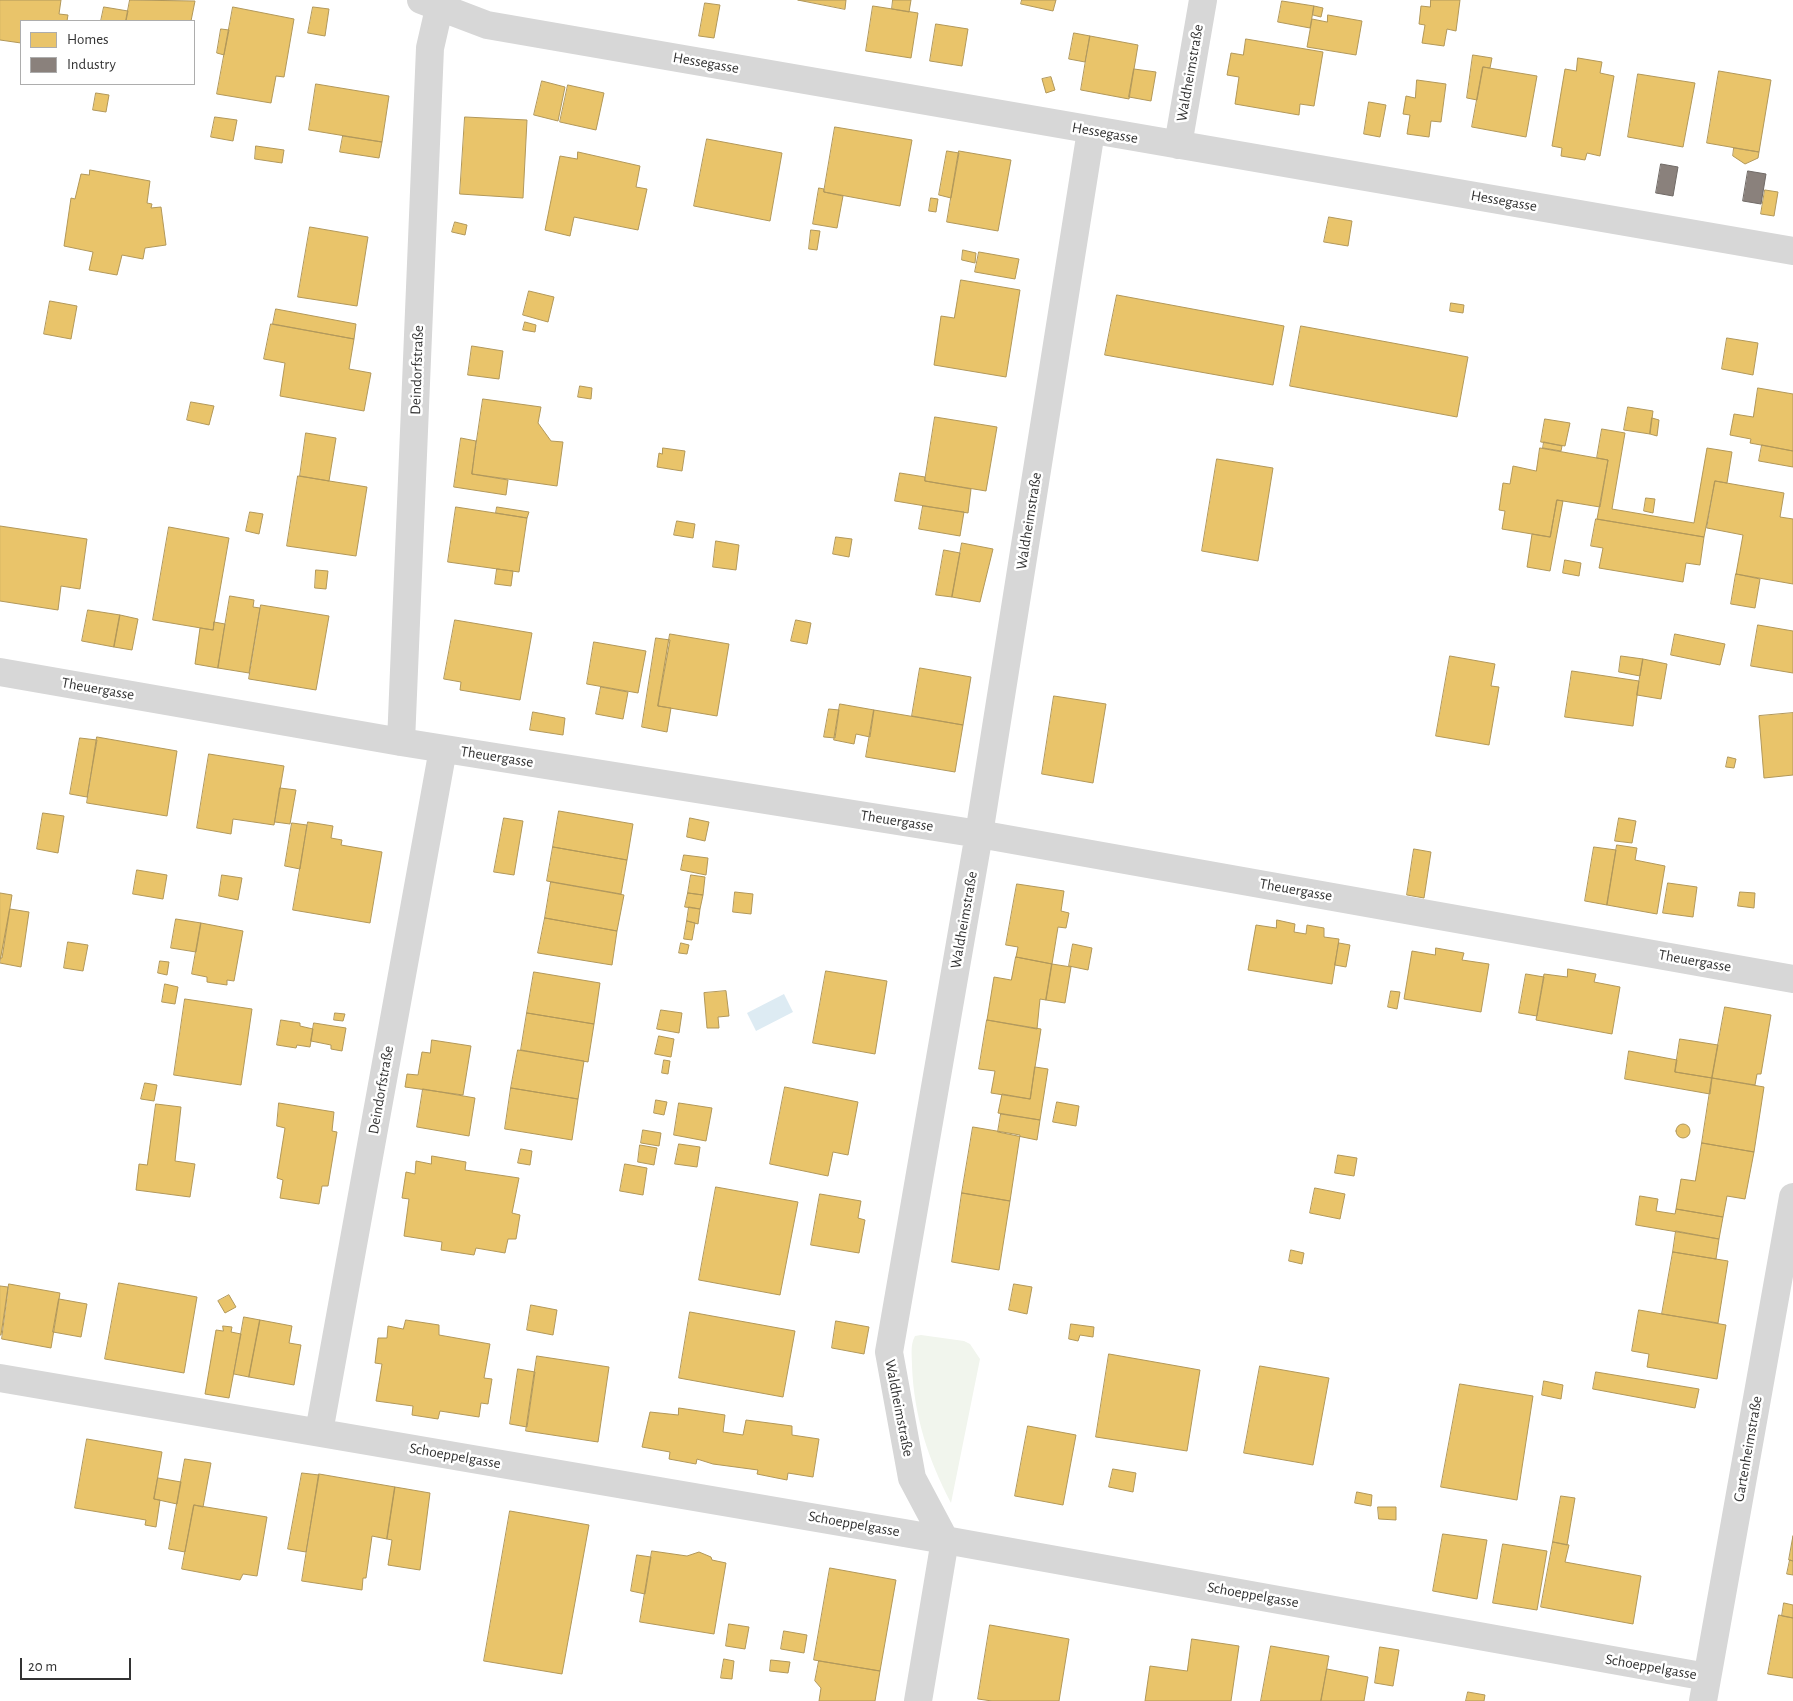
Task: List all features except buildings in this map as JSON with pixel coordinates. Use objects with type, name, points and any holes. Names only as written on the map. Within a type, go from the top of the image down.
[{"type":"street","name":"Waldheimstraße","points":[[1178,145],[1203,0]]},
{"type":"street","name":"Hessegasse","points":[[434,2],[487,25],[1793,251]]},
{"type":"street","name":"Deindorfstraße","points":[[402,742],[430,48],[434,2]]},
{"type":"street","name":"Waldheimstraße","points":[[946,1540],[912,1478],[888,1352],[979,834],[1091,131]]},
{"type":"street","name":"Theuergasse","points":[[0,672],[443,749],[979,834],[1793,979]]},
{"type":"street","name":"Deindorfstraße","points":[[319,1432],[443,749]]},
{"type":"street","name":"Gartenheimstraße","points":[[1705,1689],[1793,1197]]},
{"type":"street","name":"Schoeppelgasse","points":[[0,1378],[946,1540],[1705,1689]]},
{"type":"street","points":[[918,1701],[946,1540]]},
{"type":"shaded area","points":[[784,994],[793,1012],[756,1031],[747,1013]]},
{"type":"shaded area","points":[[921,1335],[964,1341],[970,1344],[980,1359],[951,1503],[935,1470],[919,1420],[913,1384],[912,1347],[915,1336]]}]
